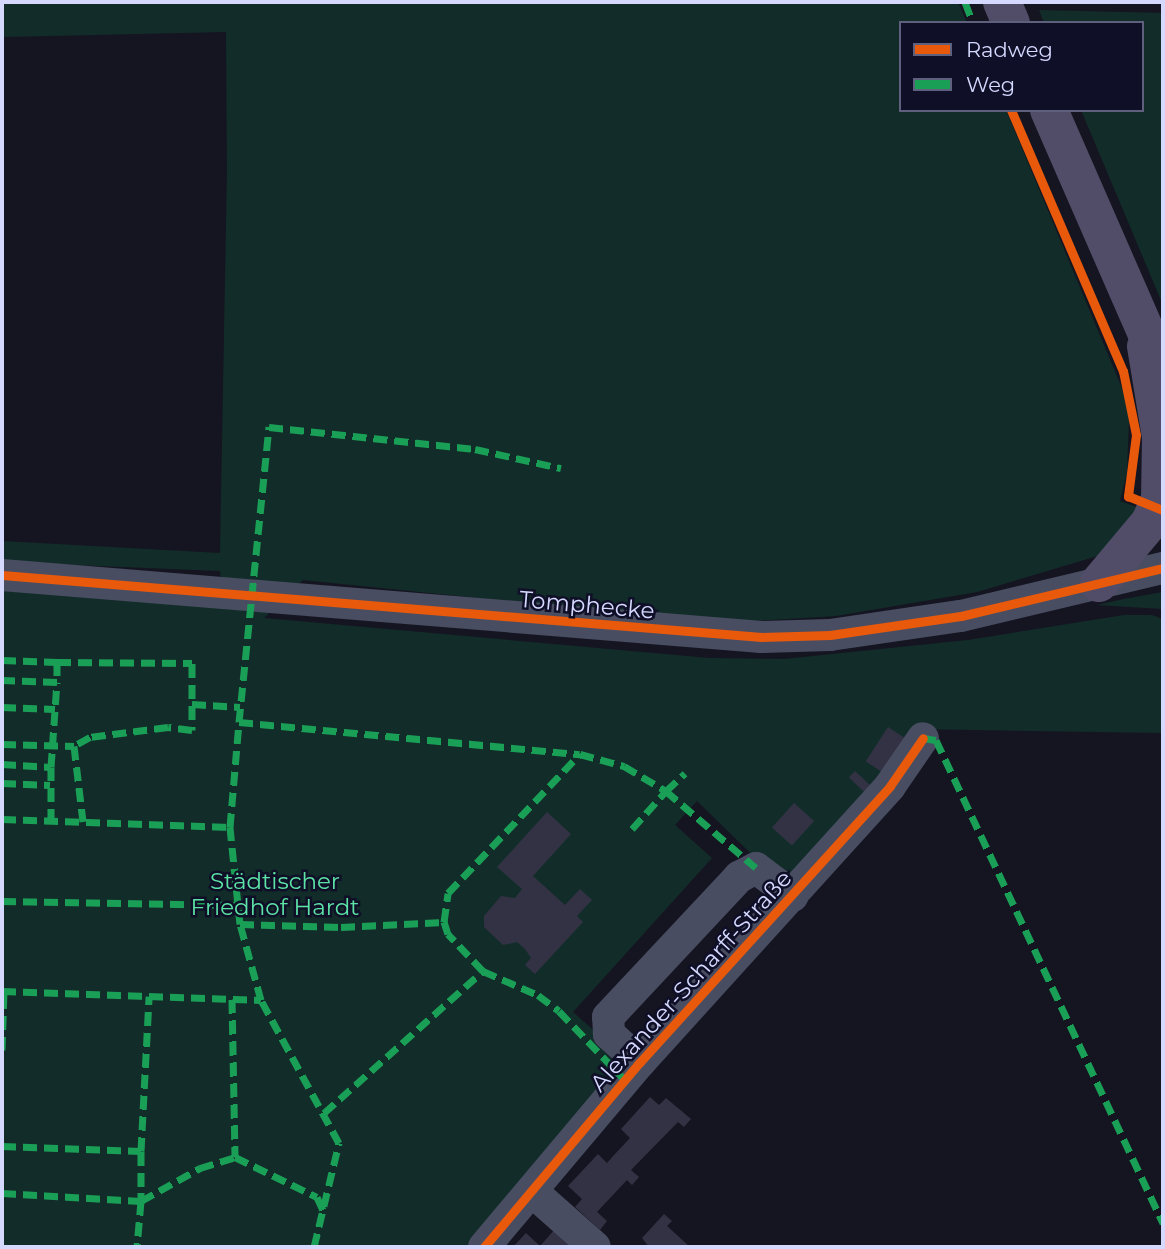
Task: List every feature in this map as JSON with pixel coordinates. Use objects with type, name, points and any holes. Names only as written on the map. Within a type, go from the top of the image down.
[{"type":"main road","points":[[1002,2],[1010,21]]},
{"type":"main road","points":[[1050,112],[1163,371]]},
{"type":"main road","points":[[1099,583],[1150,522],[1163,484],[1161,437],[1142,323]]},
{"type":"street","name":"Tomphecke","points":[[2,575],[232,590],[761,637],[830,635],[961,616],[1163,568]]},
{"type":"street","name":"Alexander-Scharff-Straße","points":[[484,1247],[534,1193],[640,1062],[890,786],[923,738]]},
{"type":"street","points":[[640,1062],[608,1034],[608,1017],[740,877],[756,868],[793,896]]},
{"type":"street","points":[[534,1193],[595,1247]]},
{"type":"green space","name":"Städtischer Friedhof Hardt","points":[[2,2],[958,2],[966,21],[899,21],[899,112],[1007,112],[1124,393],[1129,419],[1127,472],[1120,501],[1145,510],[1101,555],[977,592],[836,616],[721,623],[303,580],[264,618],[709,658],[784,659],[968,640],[1124,615],[1152,615],[1163,619],[1163,733],[915,729],[878,780],[790,876],[771,873],[697,801],[675,825],[712,858],[573,1012],[627,1060],[466,1247],[2,1247],[2,587],[223,602],[220,571],[2,562],[2,541],[220,553],[227,171],[226,32],[2,37]]},
{"type":"green space","points":[[1039,10],[1163,13],[1163,305],[1082,112],[1144,112],[1144,21],[1043,21]]},
{"type":"green space","points":[[1163,592],[1163,609],[1097,605],[1124,599]]},
{"type":"building","points":[[888,727],[905,738],[882,772],[866,761]]},
{"type":"building","points":[[855,771],[870,785],[864,792],[849,778]]},
{"type":"building","points":[[794,803],[814,821],[792,846],[772,828]]},
{"type":"building","points":[[547,812],[571,834],[533,876],[565,905],[580,889],[592,900],[577,916],[583,922],[535,974],[525,965],[531,958],[525,949],[517,942],[503,945],[484,927],[484,916],[501,896],[515,898],[522,889],[497,867]]},
{"type":"building","points":[[650,1097],[659,1105],[666,1098],[691,1119],[684,1127],[678,1122],[631,1170],[639,1177],[632,1185],[627,1180],[597,1212],[607,1221],[600,1230],[575,1207],[582,1199],[568,1186],[598,1154],[607,1163],[630,1138],[621,1129]]},
{"type":"building","points":[[664,1214],[672,1221],[667,1226],[690,1247],[649,1247],[642,1238]]},
{"type":"building","points":[[555,1229],[571,1244],[568,1247],[513,1247],[526,1233],[540,1246]]},
{"type":"marked path","points":[[965,2],[972,21]]},
{"type":"marked path","points":[[239,722],[269,427],[475,449],[561,468]]},
{"type":"marked path","points":[[2,660],[57,662],[57,682],[2,680]]},
{"type":"marked path","points":[[57,662],[192,663],[192,730],[168,727],[90,737],[74,746]]},
{"type":"marked path","points":[[51,767],[57,682]]},
{"type":"marked path","points":[[192,704],[240,707]]},
{"type":"marked path","points":[[2,707],[55,709]]},
{"type":"marked path","points":[[314,1247],[339,1143],[261,1000],[240,924],[230,827],[239,722],[580,754],[624,766],[666,791],[685,773]]},
{"type":"marked path","points":[[923,738],[936,740],[1163,1223]]},
{"type":"marked path","points":[[2,744],[74,746],[83,821]]},
{"type":"marked path","points":[[324,1113],[483,971],[448,934],[444,922],[448,893],[580,754]]},
{"type":"marked path","points":[[2,764],[51,767],[51,821]]},
{"type":"marked path","points":[[2,783],[50,785]]},
{"type":"marked path","points":[[632,829],[666,791],[756,868]]},
{"type":"marked path","points":[[2,819],[230,827]]},
{"type":"marked path","points":[[2,901],[237,905]]},
{"type":"marked path","points":[[240,924],[341,927],[444,922]]},
{"type":"marked path","points":[[483,971],[538,995],[559,1011],[625,1080]]},
{"type":"marked path","points":[[2,991],[261,1000]]},
{"type":"marked path","points":[[2,1050],[4,991]]},
{"type":"marked path","points":[[141,1151],[149,996]]},
{"type":"marked path","points":[[232,999],[235,1157],[317,1197],[324,1212]]},
{"type":"marked path","points":[[2,1146],[141,1151],[141,1201]]},
{"type":"marked path","points":[[141,1201],[200,1168],[235,1157]]},
{"type":"marked path","points":[[2,1193],[141,1201],[137,1247]]},
{"type":"cycle path","points":[[1012,112],[1123,371],[1136,435],[1128,496],[1163,510]]},
{"type":"cycle path","points":[[2,575],[761,637],[830,635],[961,616],[1163,568]]},
{"type":"cycle path","points":[[484,1247],[640,1062],[890,786],[923,738]]}]
